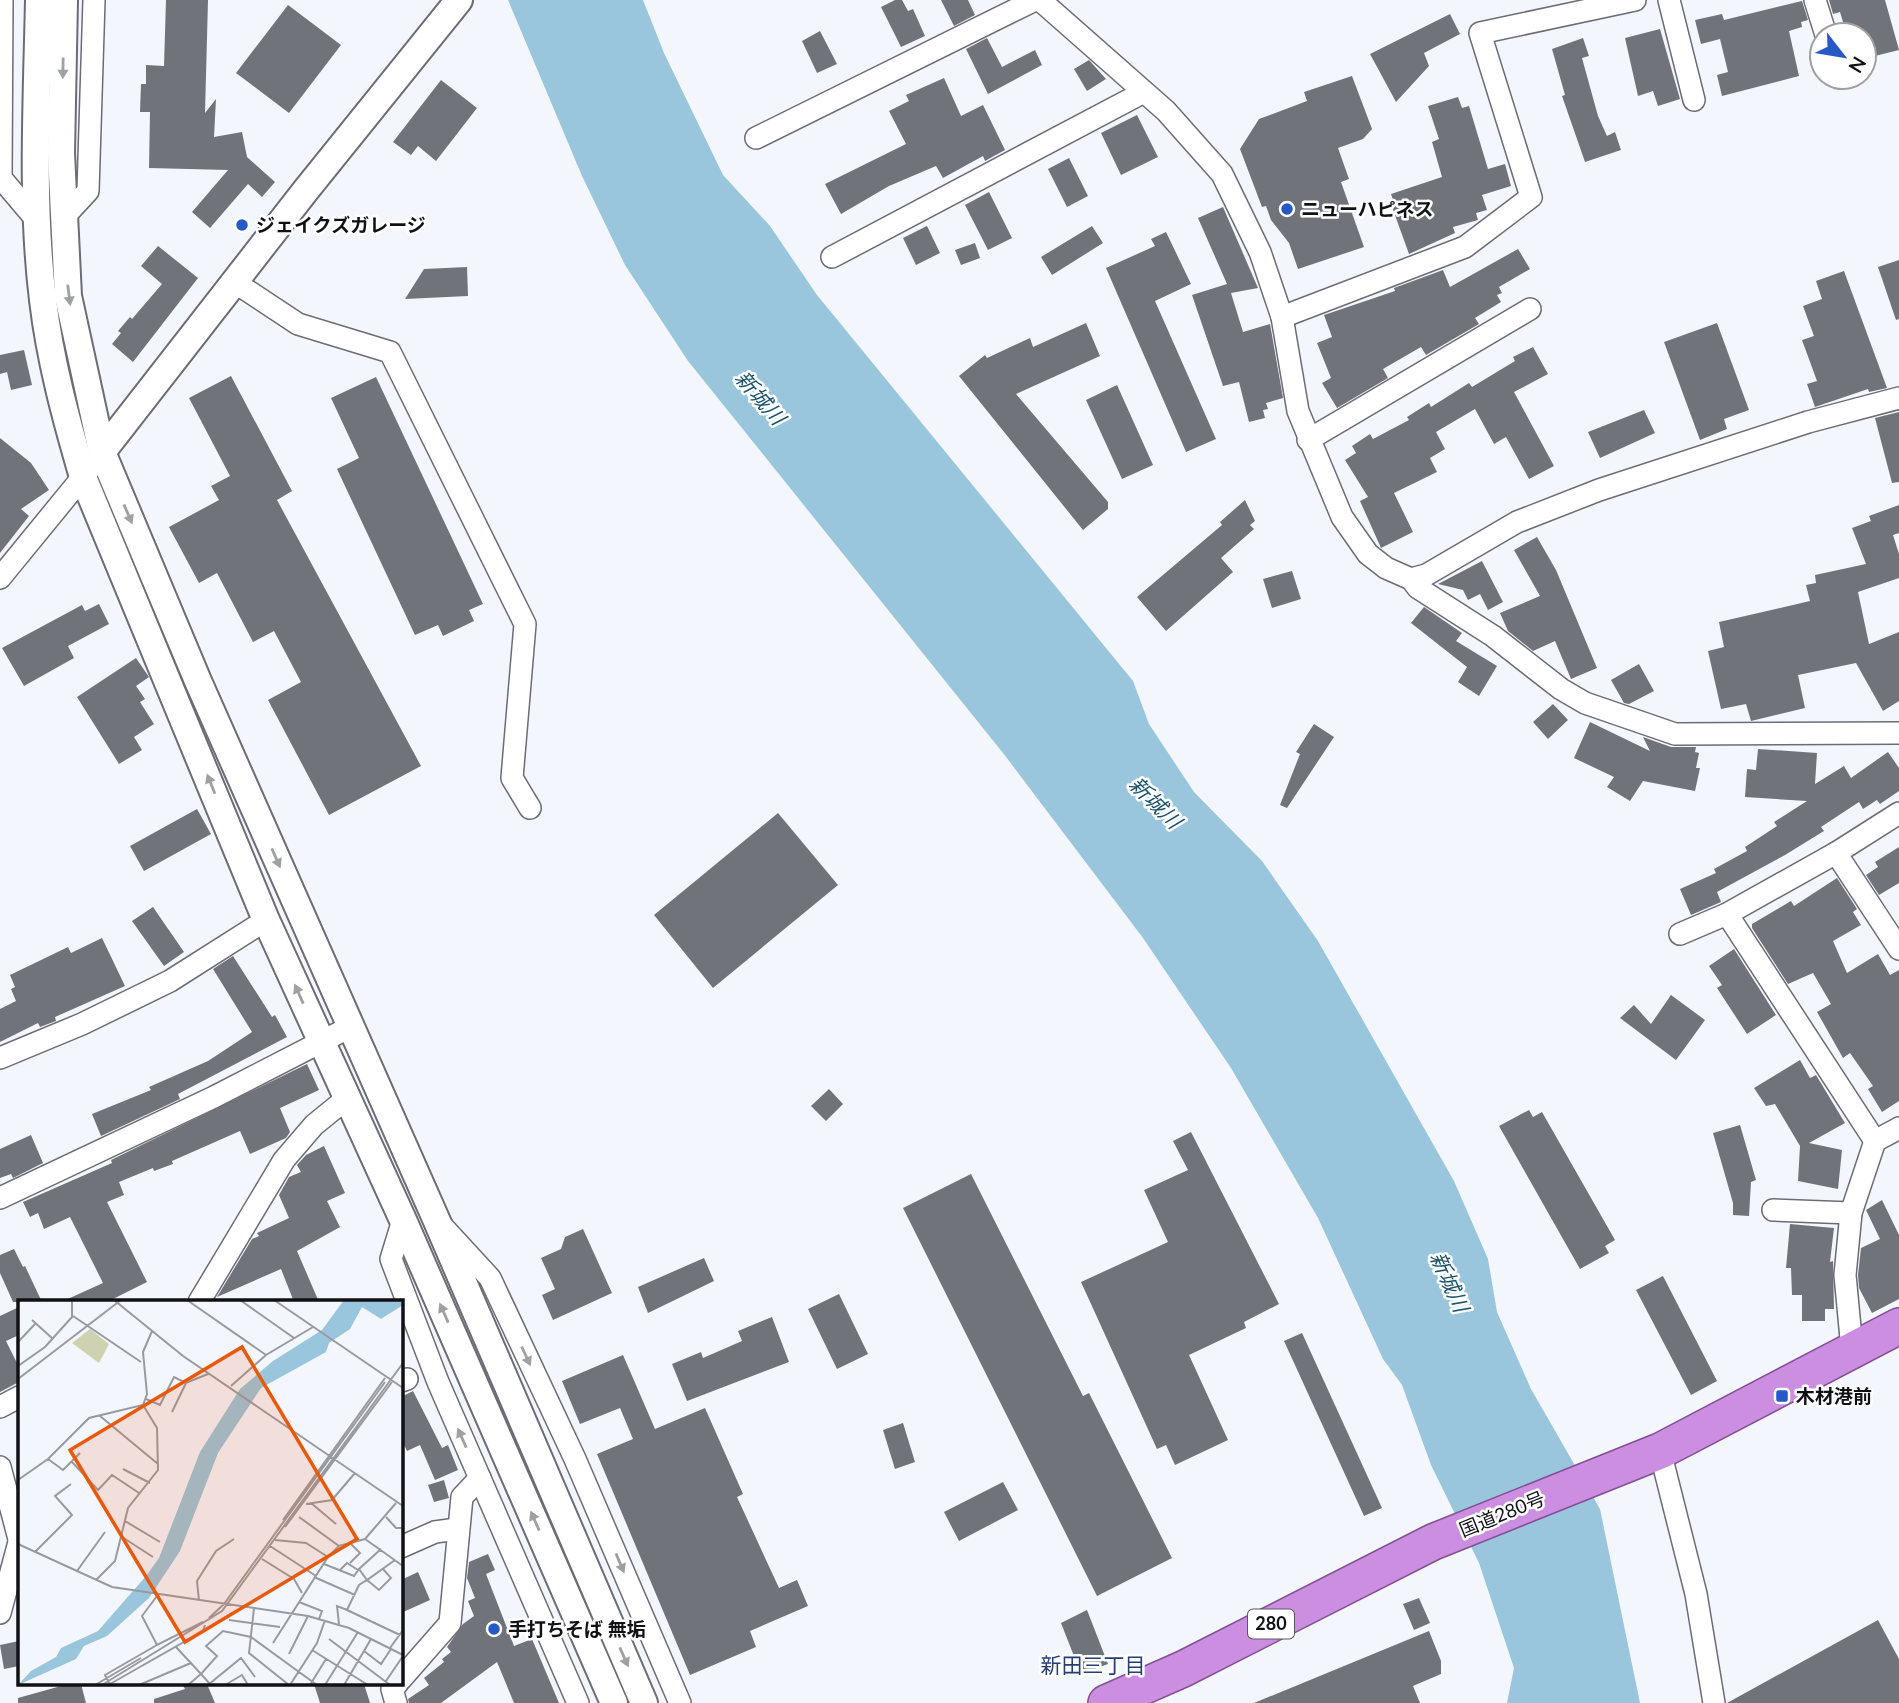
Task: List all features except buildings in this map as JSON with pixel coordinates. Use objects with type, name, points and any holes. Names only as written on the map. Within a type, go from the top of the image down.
[{"type":"highway","name":"国道280号","points":[[1107,1703],[1183,1669],[1433,1542],[1660,1451],[1899,1326]]},
{"type":"street","points":[[2,0],[1,178],[52,220]]},
{"type":"street","points":[[39,0],[36,149],[102,452],[198,681],[436,1219],[644,1703]]},
{"type":"street","points":[[64,0],[61,153],[52,220],[45,312],[62,406],[83,477],[266,920],[403,1220],[614,1703]]},
{"type":"street","points":[[52,220],[88,191],[94,0]]},
{"type":"street","points":[[0,579],[458,0]]},
{"type":"street","points":[[756,138],[1037,0],[1166,111],[1222,174],[1260,252],[1282,317],[1298,411],[1308,440],[1354,538],[1386,568],[1411,579],[1418,589],[1493,636],[1561,689],[1585,703],[1675,734],[1899,733]]},
{"type":"street","points":[[1282,317],[1465,247],[1531,197],[1480,33],[1635,0]]},
{"type":"street","points":[[1669,0],[1694,100]]},
{"type":"street","points":[[1815,0],[1822,21]]},
{"type":"street","points":[[832,257],[1144,92]]},
{"type":"street","points":[[236,282],[298,324],[390,352],[525,624],[512,778],[530,808]]},
{"type":"street","points":[[1308,440],[1530,309]]},
{"type":"street","points":[[1411,579],[1426,575],[1517,522],[1599,490],[1808,422],[1899,398]]},
{"type":"street","points":[[1680,934],[1727,914],[1836,853],[1899,813]]},
{"type":"street","points":[[1836,853],[1899,949]]},
{"type":"street","points":[[1727,914],[1875,1141]]},
{"type":"street","points":[[0,1058],[82,1024],[170,981],[266,920]]},
{"type":"street","points":[[0,1198],[214,1097],[350,1027]]},
{"type":"street","points":[[200,1300],[284,1160],[314,1125],[346,1098]]},
{"type":"street","points":[[1852,1349],[1845,1275],[1851,1213],[1875,1141],[1899,1128]]},
{"type":"street","points":[[1773,1210],[1851,1213]]},
{"type":"street","points":[[436,1219],[490,1278],[575,1459],[680,1703]]},
{"type":"street","points":[[403,1220],[391,1259],[438,1382],[578,1703]]},
{"type":"street","points":[[0,1407],[18,1398]]},
{"type":"street","points":[[1660,1451],[1696,1594],[1714,1703]]},
{"type":"street","points":[[0,1467],[3,1497],[18,1538]]},
{"type":"street","points":[[402,1678],[450,1623],[462,1497],[480,1478]]},
{"type":"street","points":[[402,1547],[435,1532],[457,1528]]},
{"type":"street","points":[[0,1613],[18,1545]]},
{"type":"street","points":[[395,1686],[392,1689],[396,1703]]},
{"type":"water","name":"新城川","points":[[508,0],[643,0],[664,53],[723,175],[770,226],[817,295],[1133,681],[1149,724],[1194,792],[1262,861],[1318,941],[1454,1181],[1488,1259],[1497,1312],[1531,1389],[1600,1509],[1640,1703],[1507,1703],[1514,1668],[1479,1563],[1431,1465],[1402,1385],[1383,1359],[1318,1218],[1231,1068],[1143,938],[1003,753],[688,361],[625,265],[582,176]]},
{"type":"place","name":"ニューハピネス","points":[[1287,209]]},
{"type":"place","name":"ジェイクズガレージ","points":[[242,225]]},
{"type":"place","name":"木材港前","points":[[1782,1396]]},
{"type":"place","name":"手打ちそば 無垢","points":[[494,1629]]},
{"type":"district","name":"新田三丁目","points":[[1093,1666]]}]
